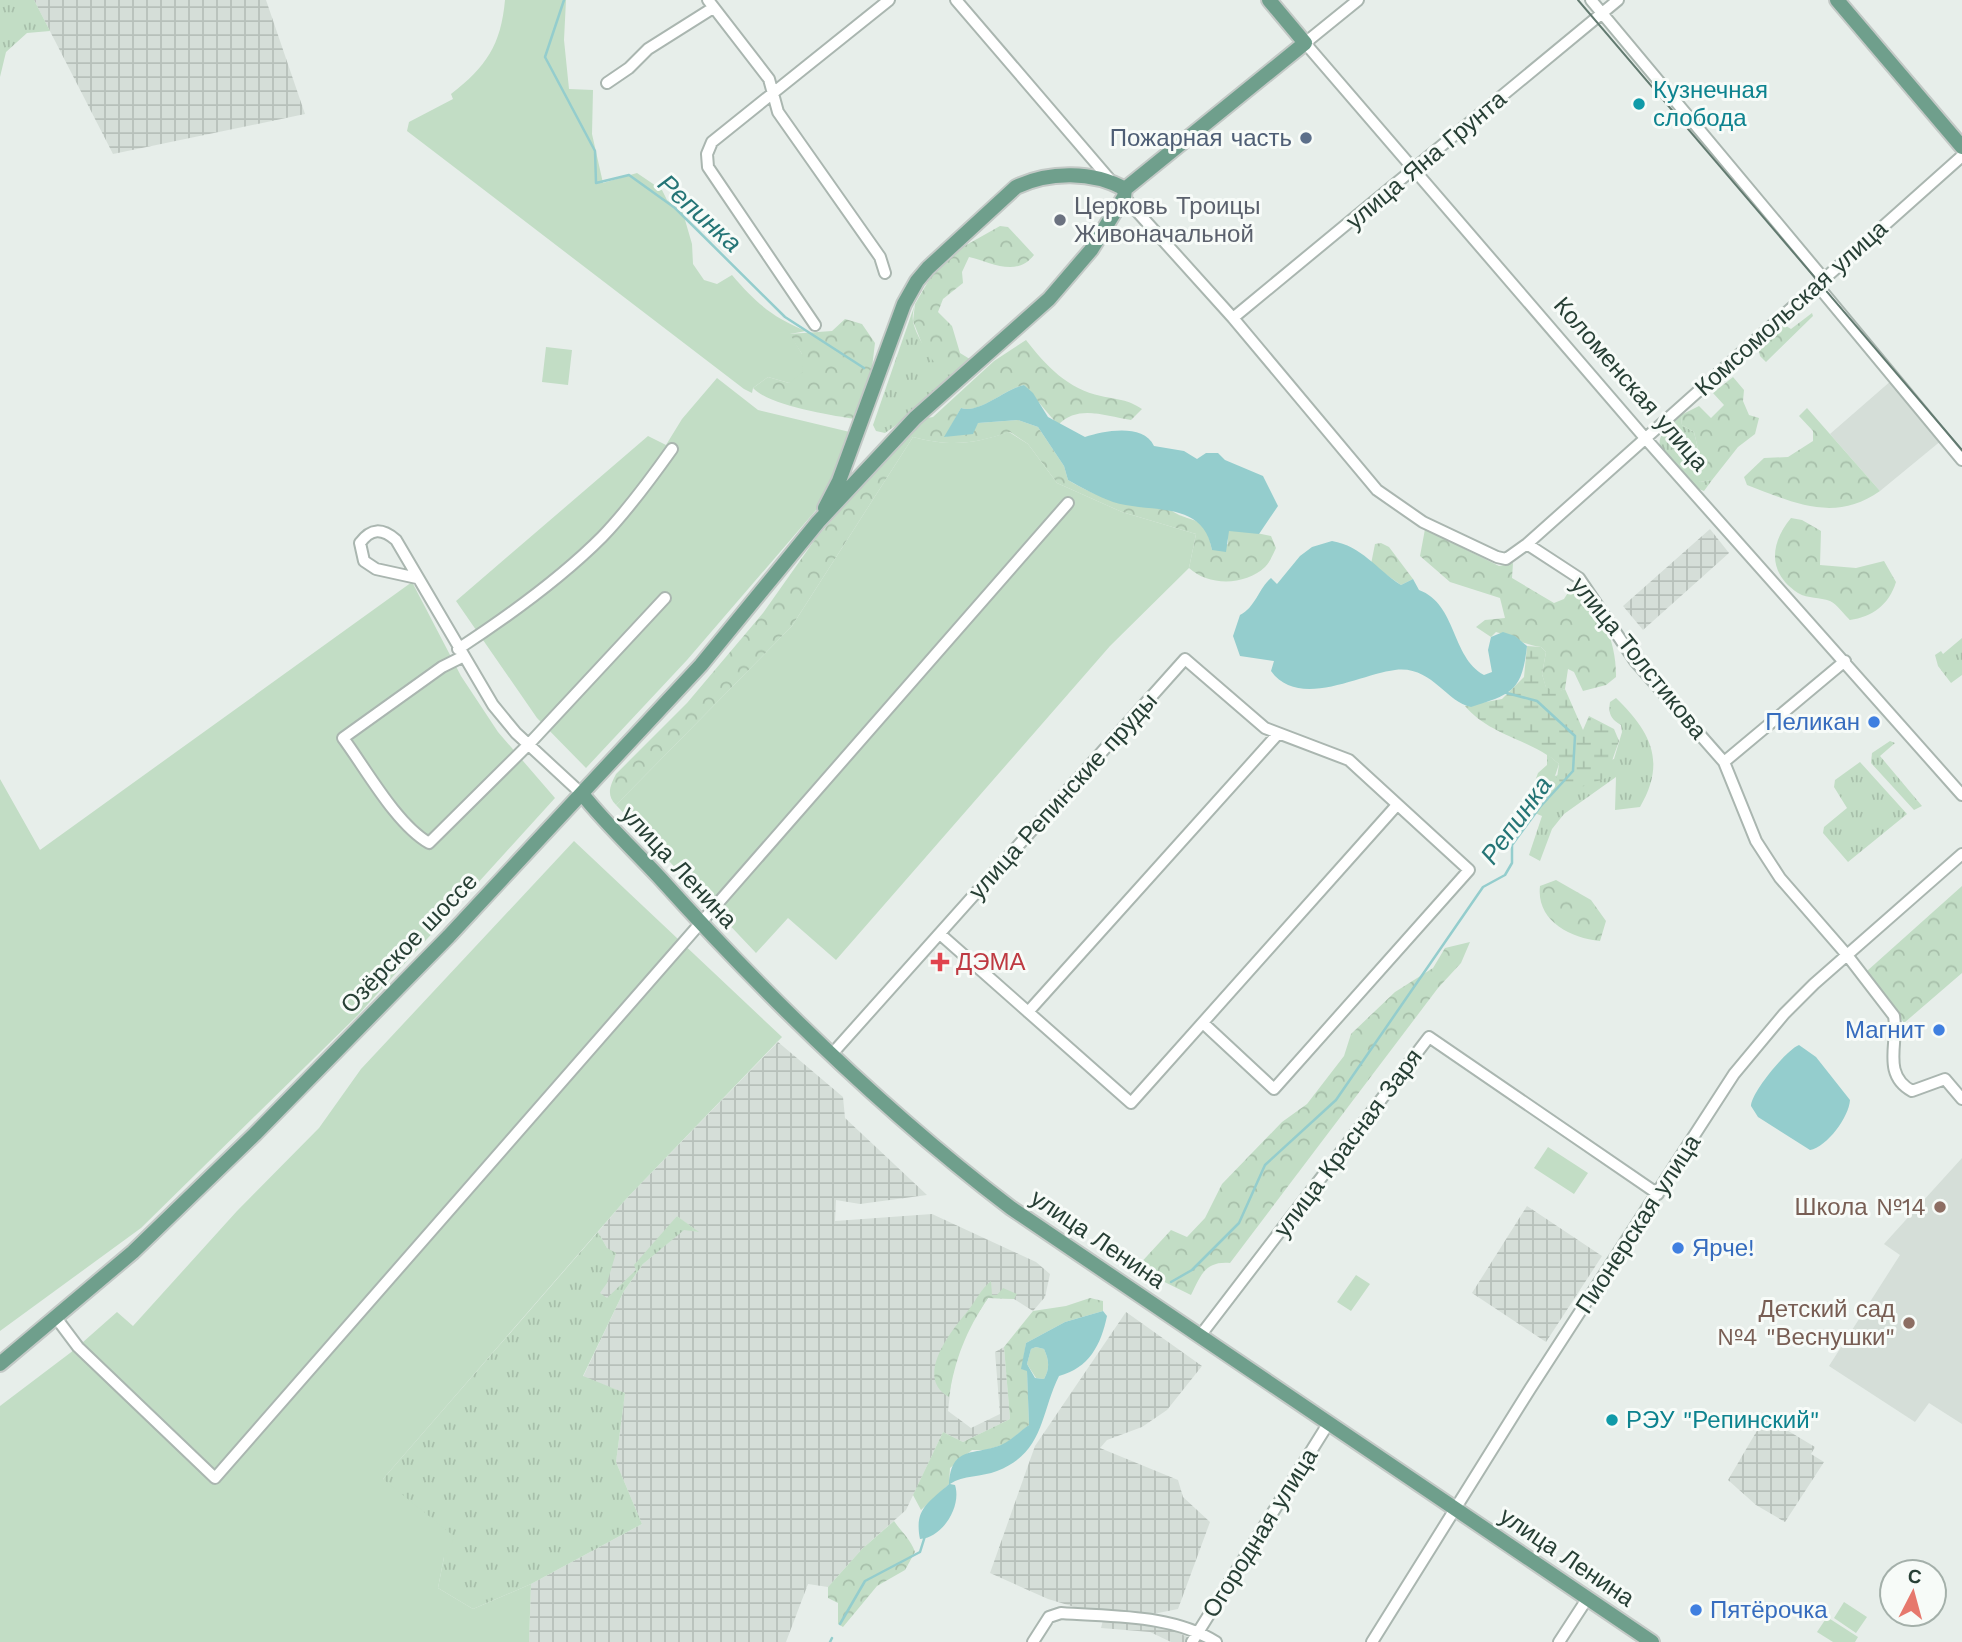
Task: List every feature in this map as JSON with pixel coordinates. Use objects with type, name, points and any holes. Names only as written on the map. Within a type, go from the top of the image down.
[{"type":"main road","name":"Коломенская улица","points":[[1269,0],[1305,43]]},
{"type":"main road","points":[[1837,0],[1962,147]]},
{"type":"main road","points":[[818,522],[915,418],[1049,299],[1090,250],[1120,189],[1305,43]]},
{"type":"main road","points":[[818,522],[839,481],[916,281],[949,246],[1016,187],[1034,178],[1058,176],[1120,189]]},
{"type":"main road","name":"Озёрское шоссе","points":[[0,1364],[57,1319],[133,1252],[255,1134],[583,795],[701,665],[818,522]]},
{"type":"main road","name":"улица Ленина","points":[[583,795],[700,924],[831,1055],[887,1107],[978,1183],[1652,1642]]},
{"type":"street","points":[[815,325],[708,167],[707,154],[712,142],[890,0]]},
{"type":"street","points":[[956,0],[1233,318],[1361,473],[1395,506],[1497,557],[1506,559],[1527,544]]},
{"type":"street","points":[[1305,43],[1358,0]]},
{"type":"street","points":[[1591,0],[1962,460]]},
{"type":"street","name":"улица Яна Грунта","points":[[1233,318],[1618,0]]},
{"type":"street","points":[[607,83],[629,68],[648,49],[711,4],[769,79],[775,93],[778,112],[880,257],[885,273]]},
{"type":"street","name":"Коломенская улица","points":[[1305,43],[1645,438],[1962,795]]},
{"type":"street","name":"Комсомольская улица","points":[[1527,544],[1962,156]]},
{"type":"street","points":[[665,598],[530,743],[429,843],[420,838],[397,813],[343,738],[442,667],[600,539],[643,490],[672,449]]},
{"type":"street","points":[[57,1319],[78,1347],[215,1478],[1068,503]]},
{"type":"street","points":[[417,578],[376,569],[364,561],[360,543],[367,533],[376,530],[387,532],[396,540],[493,705],[516,733],[530,743],[583,795]]},
{"type":"street","name":"улица Толстикова","points":[[1527,544],[1579,578],[1635,661],[1724,762],[1756,841],[1780,878],[1847,955],[1894,1016],[1896,1028],[1892,1043],[1892,1063],[1905,1087],[1912,1091],[1945,1079],[1962,1099]]},
{"type":"street","name":"улица Репинские пруды","points":[[940,934],[1185,659],[1265,728],[1277,735],[1349,760],[1469,870],[1274,1089],[1203,1023]]},
{"type":"street","points":[[1724,762],[1845,661]]},
{"type":"street","points":[[1028,1012],[1277,735]]},
{"type":"street","points":[[831,1055],[940,934],[1130,1102],[1397,805]]},
{"type":"street","name":"Пионерская улица","points":[[1372,1642],[1454,1509],[1726,1087],[1758,1044],[1784,1014],[1847,955],[1962,854]]},
{"type":"street","name":"улица Красная Заря","points":[[1200,1336],[1429,1037],[1658,1194]]},
{"type":"street","name":"Огородная улица","points":[[1192,1642],[1328,1423]]},
{"type":"street","points":[[1559,1642],[1587,1599]]},
{"type":"street","points":[[1033,1642],[1049,1617],[1061,1614],[1152,1620],[1199,1632],[1216,1642]]},
{"type":"shaded area","points":[[34,0],[266,0],[305,114],[113,154]]},
{"type":"shaded area","points":[[1892,380],[1942,440],[1880,491],[1830,434]]},
{"type":"shaded area","points":[[1710,529],[1729,553],[1643,630],[1623,606]]},
{"type":"shaded area","points":[[778,1042],[843,1097],[845,1118],[927,1195],[860,1204],[836,1200],[835,1221],[932,1214],[1036,1262],[1050,1274],[1045,1297],[1033,1311],[1014,1299],[988,1298],[965,1333],[953,1367],[948,1411],[971,1428],[1000,1414],[995,1352],[1004,1347],[1010,1419],[963,1442],[943,1432],[906,1510],[862,1549],[828,1587],[808,1584],[786,1642],[529,1642],[531,1584],[642,1524],[616,1462],[625,1393],[583,1377],[624,1291],[643,1264],[684,1229],[698,1232],[677,1216],[637,1270],[607,1299],[599,1293],[607,1248],[598,1232],[627,1198]]},
{"type":"shaded area","name":"Детский сад №4 \"Веснушки\"","points":[[1962,1158],[1962,1424],[1929,1403],[1915,1422],[1829,1366],[1900,1255],[1884,1244]]},
{"type":"shaded area","points":[[1527,1206],[1602,1256],[1546,1342],[1472,1293]]},
{"type":"shaded area","points":[[1126,1312],[1202,1366],[1167,1410],[1142,1427],[1107,1440],[1100,1448],[1178,1480],[1183,1497],[1210,1522],[1178,1609],[1138,1617],[1091,1612],[1048,1599],[990,1573],[1035,1446]]},
{"type":"shaded area","points":[[1765,1417],[1815,1447],[1811,1454],[1824,1462],[1785,1522],[1756,1505],[1728,1480]]},
{"type":"shaded area","points":[[1103,1620],[1153,1622],[1190,1638],[1188,1642],[1171,1642],[1150,1632],[1101,1628]]},
{"type":"green space","points":[[0,0],[34,0],[50,31],[27,33],[6,52],[0,77]]},
{"type":"green space","points":[[505,0],[566,0],[564,40],[569,89],[593,90],[592,134],[603,183],[637,173],[662,190],[667,200],[683,213],[692,244],[693,264],[704,280],[717,284],[732,275],[765,308],[806,331],[790,334],[802,354],[803,372],[789,383],[768,377],[753,388],[752,393],[744,389],[407,131],[409,122],[453,99],[451,94],[474,74],[490,54],[500,30]]},
{"type":"green space","points":[[1000,226],[1008,227],[1034,255],[1027,262],[1011,267],[969,257],[962,272],[963,283],[943,299],[938,312],[952,326],[960,353],[973,361],[955,373],[947,372],[935,363],[924,349],[913,321],[915,304],[933,273],[961,248]]},
{"type":"green space","points":[[915,304],[913,321],[923,345],[935,360],[948,371],[955,373],[895,426],[885,433],[876,431],[873,425]]},
{"type":"green space","points":[[1812,313],[1813,316],[1766,362],[1760,356],[1758,347],[1768,333],[1783,324],[1791,329]]},
{"type":"green space","points":[[845,319],[862,324],[875,343],[870,384],[856,419],[772,400],[753,388],[768,377],[789,383],[802,354],[789,334],[832,331]]},
{"type":"green space","points":[[1026,340],[1050,367],[1078,388],[1142,409],[1131,420],[1083,413],[1058,425],[1024,385],[976,408],[961,408],[945,437],[978,423],[1018,420],[1038,427],[1064,466],[1068,480],[1104,497],[1168,508],[1196,521],[1205,529],[1212,550],[1228,544],[1228,531],[1237,529],[1271,536],[1276,548],[1267,565],[1247,578],[1237,580],[1216,581],[1197,574],[1189,568],[1196,534],[1122,512],[1057,483],[1028,444],[1010,432],[962,443],[913,437],[792,626],[616,805],[610,790],[616,774],[687,703],[763,613],[816,538],[922,419],[933,417],[994,361]]},
{"type":"green space","points":[[546,347],[572,350],[568,385],[542,382]]},
{"type":"green space","points":[[1733,377],[1744,390],[1743,401],[1749,415],[1759,418],[1755,434],[1738,447],[1712,480],[1700,482],[1692,475],[1690,464],[1698,449],[1694,432],[1682,425],[1681,415],[1699,406],[1711,418],[1724,405],[1713,393]]},
{"type":"green space","points":[[717,378],[758,410],[854,433],[817,509],[687,660],[586,768],[537,718],[456,601],[648,436],[666,445],[682,419]]},
{"type":"green space","points":[[1807,408],[1880,491],[1863,501],[1831,508],[1798,503],[1747,485],[1744,477],[1764,458],[1788,457],[1813,441],[1813,431],[1799,416]]},
{"type":"green space","points":[[1681,415],[1682,425],[1694,432],[1698,449],[1690,464],[1700,482],[1712,480],[1704,491],[1696,488],[1661,450],[1662,435]]},
{"type":"green space","points":[[1009,432],[1028,444],[1057,483],[1122,512],[1196,534],[1189,568],[1110,646],[836,960],[788,918],[756,953],[616,805],[792,626],[913,437],[962,443]]},
{"type":"green space","points":[[1791,518],[1802,520],[1821,531],[1820,565],[1856,568],[1884,561],[1896,582],[1884,603],[1872,613],[1850,620],[1833,602],[1802,595],[1788,585],[1781,576],[1775,557],[1779,537]]},
{"type":"green space","points":[[1425,529],[1499,566],[1513,563],[1512,578],[1554,603],[1564,599],[1574,583],[1592,601],[1606,625],[1614,651],[1616,677],[1606,685],[1583,691],[1574,672],[1568,669],[1565,689],[1556,693],[1546,688],[1542,674],[1546,652],[1541,647],[1496,632],[1491,637],[1476,627],[1485,620],[1505,618],[1500,598],[1450,582],[1420,556]]},
{"type":"green space","points":[[1381,543],[1389,547],[1413,579],[1401,585],[1371,564],[1375,544]]},
{"type":"green space","points":[[412,582],[461,676],[498,732],[555,798],[358,1015],[141,1228],[0,1331],[0,779],[40,850]]},
{"type":"green space","points":[[1962,638],[1962,675],[1951,683],[1938,666],[1935,655],[1941,651],[1943,654]]},
{"type":"green space","points":[[1527,646],[1541,647],[1546,652],[1542,674],[1546,687],[1556,692],[1565,689],[1583,730],[1589,716],[1614,729],[1619,741],[1606,778],[1573,790],[1555,791],[1559,764],[1536,749],[1486,724],[1465,706],[1502,699],[1524,677]]},
{"type":"green space","points":[[1616,698],[1638,722],[1651,748],[1652,775],[1648,790],[1640,807],[1615,810],[1616,777],[1564,814],[1552,829],[1540,861],[1529,855],[1542,816],[1525,809],[1538,773],[1547,765],[1547,754],[1559,764],[1555,776],[1614,759],[1622,732],[1621,725],[1610,713],[1610,702]]},
{"type":"green space","points":[[1890,741],[1895,743],[1880,756],[1922,806],[1914,810],[1871,763],[1872,753]]},
{"type":"green space","points":[[1860,762],[1907,814],[1848,862],[1823,833],[1824,827],[1847,808],[1834,787],[1835,780]]},
{"type":"green space","points":[[574,841],[782,1037],[627,1198],[383,1479],[455,1537],[444,1557],[438,1588],[473,1609],[531,1584],[529,1642],[0,1642],[0,1406],[74,1350],[117,1312],[133,1326],[237,1211],[319,1128],[361,1069]]},
{"type":"green space","points":[[1556,880],[1591,900],[1606,921],[1600,941],[1577,936],[1549,918],[1543,909],[1540,886]]},
{"type":"green space","points":[[1962,886],[1962,973],[1904,1023],[1867,971]]},
{"type":"green space","points":[[1470,942],[1461,963],[1438,988],[1230,1263],[1209,1267],[1191,1295],[1136,1268],[1171,1230],[1187,1237],[1205,1218],[1222,1184],[1282,1122],[1307,1104],[1344,1056],[1351,1034],[1395,992],[1433,968],[1445,948]]},
{"type":"green space","points":[[1548,1147],[1588,1173],[1574,1194],[1534,1168]]},
{"type":"green space","points":[[677,1216],[699,1232],[684,1230],[643,1264],[624,1291],[583,1376],[625,1393],[616,1462],[642,1524],[531,1584],[473,1609],[438,1588],[444,1557],[383,1479],[598,1232],[607,1248],[616,1253],[607,1283],[600,1293],[607,1298],[636,1270],[634,1265]]},
{"type":"green space","points":[[1356,1275],[1370,1284],[1351,1311],[1337,1302]]},
{"type":"green space","points":[[991,1281],[992,1295],[997,1295],[1003,1288],[1017,1294],[1014,1299],[988,1298],[962,1346],[949,1397],[939,1389],[935,1379],[939,1355],[952,1331]]},
{"type":"green space","points":[[1090,1298],[1103,1301],[1103,1311],[1065,1322],[1026,1343],[1022,1369],[1027,1370],[1029,1425],[1005,1444],[986,1450],[972,1450],[950,1468],[949,1484],[921,1510],[913,1495],[943,1432],[963,1442],[1010,1419],[1004,1347],[1033,1311],[1066,1306]]},
{"type":"green space","points":[[1031,1349],[1044,1349],[1047,1357],[1048,1368],[1044,1379],[1036,1378],[1027,1364]]},
{"type":"green space","points":[[894,1521],[915,1552],[905,1570],[877,1586],[843,1627],[838,1624],[838,1603],[828,1598],[828,1587],[862,1549]]},
{"type":"green space","points":[[1844,1602],[1867,1617],[1856,1633],[1834,1618]]},
{"type":"green space","points":[[1827,1617],[1858,1637],[1855,1642],[1833,1642],[1817,1632]]},
{"type":"water","points":[[1024,385],[1033,393],[1048,417],[1085,437],[1112,431],[1132,431],[1149,439],[1154,446],[1184,451],[1197,459],[1206,453],[1218,453],[1225,460],[1263,476],[1278,506],[1259,534],[1229,531],[1226,552],[1212,550],[1207,534],[1198,523],[1186,516],[1173,511],[1113,502],[1068,480],[1064,466],[1038,427],[1018,420],[978,423],[973,434],[944,437],[961,408],[976,407]]},
{"type":"water","points":[[1332,541],[1360,553],[1401,585],[1413,579],[1419,590],[1441,607],[1465,656],[1473,667],[1484,675],[1492,672],[1488,650],[1491,637],[1503,632],[1515,636],[1527,646],[1518,682],[1505,694],[1471,707],[1462,704],[1428,678],[1408,670],[1381,673],[1330,687],[1297,688],[1283,682],[1271,671],[1274,661],[1240,656],[1233,636],[1240,615],[1249,608],[1271,578],[1277,584],[1300,556],[1312,547]]},
{"type":"water","points":[[1799,1045],[1816,1057],[1850,1100],[1846,1115],[1836,1130],[1817,1148],[1810,1150],[1758,1117],[1751,1106],[1770,1072]]},
{"type":"water","points":[[1103,1311],[1107,1316],[1092,1354],[1078,1367],[1059,1376],[1033,1443],[1013,1463],[997,1471],[950,1484],[955,1485],[956,1494],[953,1511],[936,1533],[920,1539],[921,1513],[949,1484],[954,1463],[959,1457],[1001,1445],[1029,1425],[1027,1371],[1021,1369],[1026,1343],[1065,1322]],"holes":[[[1031,1349],[1044,1349],[1048,1368],[1044,1379],[1035,1378],[1027,1364]]]},
{"type":"waterway","name":"Репинка","points":[[564,0],[545,57],[595,151],[596,183],[629,175],[675,208],[785,317],[864,368]]},
{"type":"waterway","name":"Репинка","points":[[1171,1282],[1192,1270],[1239,1223],[1265,1165],[1336,1100],[1483,887],[1505,875],[1512,863],[1512,845],[1540,807],[1573,771],[1575,736],[1537,701],[1503,692]]},
{"type":"waterway","name":"Репинка","points":[[840,1624],[865,1581],[920,1552],[925,1536]]},
{"type":"waterway","name":"Репинка","points":[[830,1642],[832,1638]]},
{"type":"tram line","points":[[1578,0],[1962,450]]},
{"type":"place","name":"Кузнечная слобода","points":[[1639,104]]},
{"type":"place","name":"Пожарная часть","points":[[1306,138]]},
{"type":"place","name":"Церковь Троицы Живоначальной","points":[[1060,220]]},
{"type":"place","name":"Пеликан","points":[[1874,722]]},
{"type":"place","name":"ДЭМА","points":[[940,962]]},
{"type":"place","name":"Магнит","points":[[1939,1030]]},
{"type":"place","name":"Школа №14","points":[[1940,1207]]},
{"type":"place","name":"Ярче!","points":[[1678,1248]]},
{"type":"place","name":"Детский сад №4 \"Веснушки\"","points":[[1909,1323]]},
{"type":"place","name":"РЭУ \"Репинский\"","points":[[1612,1420]]},
{"type":"place","name":"Пятёрочка","points":[[1696,1610]]}]
